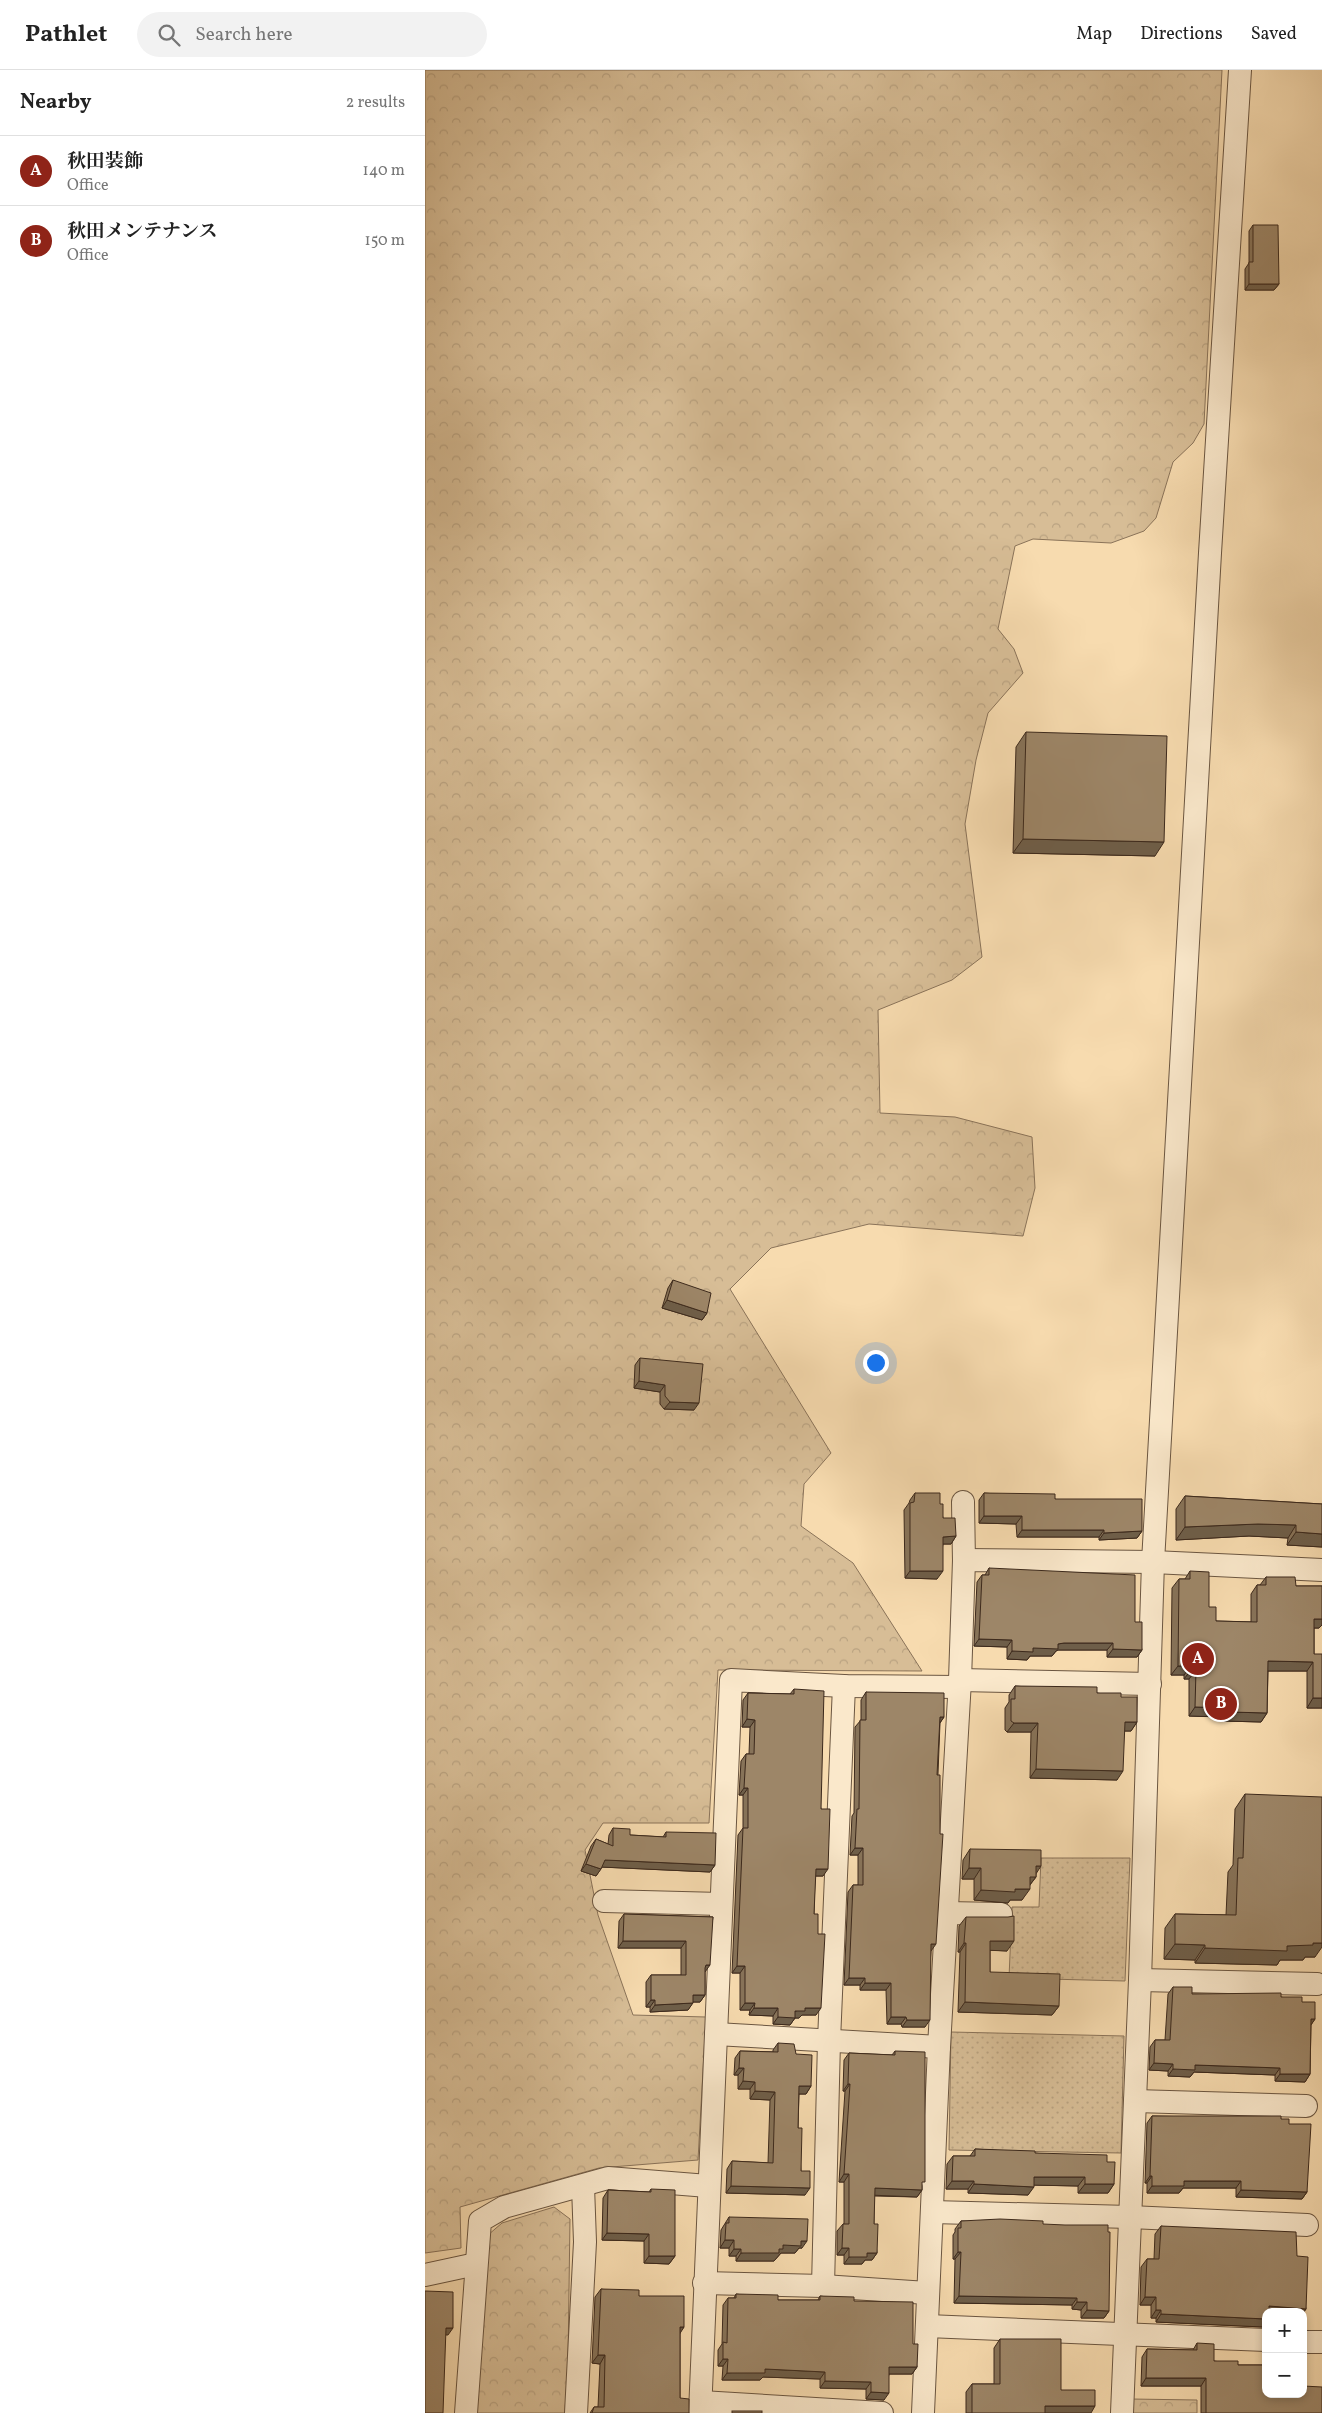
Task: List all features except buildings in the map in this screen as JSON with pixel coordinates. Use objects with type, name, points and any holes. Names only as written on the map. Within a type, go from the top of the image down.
[{"type":"street","points":[[1122,2413],[1140,1980],[1153,1562],[1210,553],[1240,70]]},
{"type":"street","points":[[923,2413],[939,2047],[960,1683],[964,1562],[963,1502]]},
{"type":"street","points":[[964,1562],[964,1560],[1153,1562],[1322,1570]]},
{"type":"street","points":[[882,2413],[701,2407],[708,2186],[731,1680],[844,1686],[960,1683],[1150,1684]]},
{"type":"street","points":[[823,2286],[829,2041],[844,1686]]},
{"type":"street","points":[[604,1901],[721,1904]]},
{"type":"street","points":[[946,1913],[1001,1914]]},
{"type":"street","points":[[1140,1980],[1317,1984]]},
{"type":"street","points":[[716,2034],[939,2047]]},
{"type":"street","points":[[1135,2101],[1307,2106]]},
{"type":"street","points":[[466,2413],[480,2221],[504,2207],[607,2178],[708,2186]]},
{"type":"street","points":[[576,2413],[585,2242],[583,2186]]},
{"type":"street","points":[[932,2212],[1130,2217],[1307,2225]]},
{"type":"street","points":[[425,2275],[476,2264]]},
{"type":"street","points":[[704,2284],[823,2286],[927,2293]]},
{"type":"street","points":[[927,2326],[1262,2340]]},
{"type":"street","points":[[1307,2342],[1322,2342]]},
{"type":"green space","points":[[425,70],[1222,70],[1204,424],[1193,443],[1173,462],[1156,518],[1144,531],[1111,543],[1033,539],[1015,546],[998,629],[1014,649],[1023,673],[988,713],[976,760],[965,824],[982,957],[952,980],[878,1010],[880,1113],[955,1117],[1032,1137],[1035,1188],[1023,1236],[869,1224],[771,1248],[730,1289],[831,1453],[804,1484],[801,1526],[853,1563],[922,1671],[718,1670],[709,1823],[603,1823],[585,1850],[598,1915],[633,2015],[706,2017],[698,2160],[599,2168],[460,2207],[461,2248],[425,2253]]},
{"type":"green space","points":[[1041,1858],[1130,1858],[1125,1981],[1009,1978],[1012,1907],[1039,1907]]},
{"type":"green space","points":[[951,2032],[1124,2036],[1121,2153],[949,2150]]},
{"type":"green space","points":[[554,2207],[570,2219],[568,2362],[565,2413],[476,2413],[488,2235],[502,2223]]},
{"type":"green space","points":[[1131,2399],[1197,2400],[1197,2413],[1131,2413]]},
{"type":"place","name":"秋田装飾","points":[[1198,1659]]},
{"type":"place","name":"秋田メンテナンス","points":[[1221,1704]]}]
